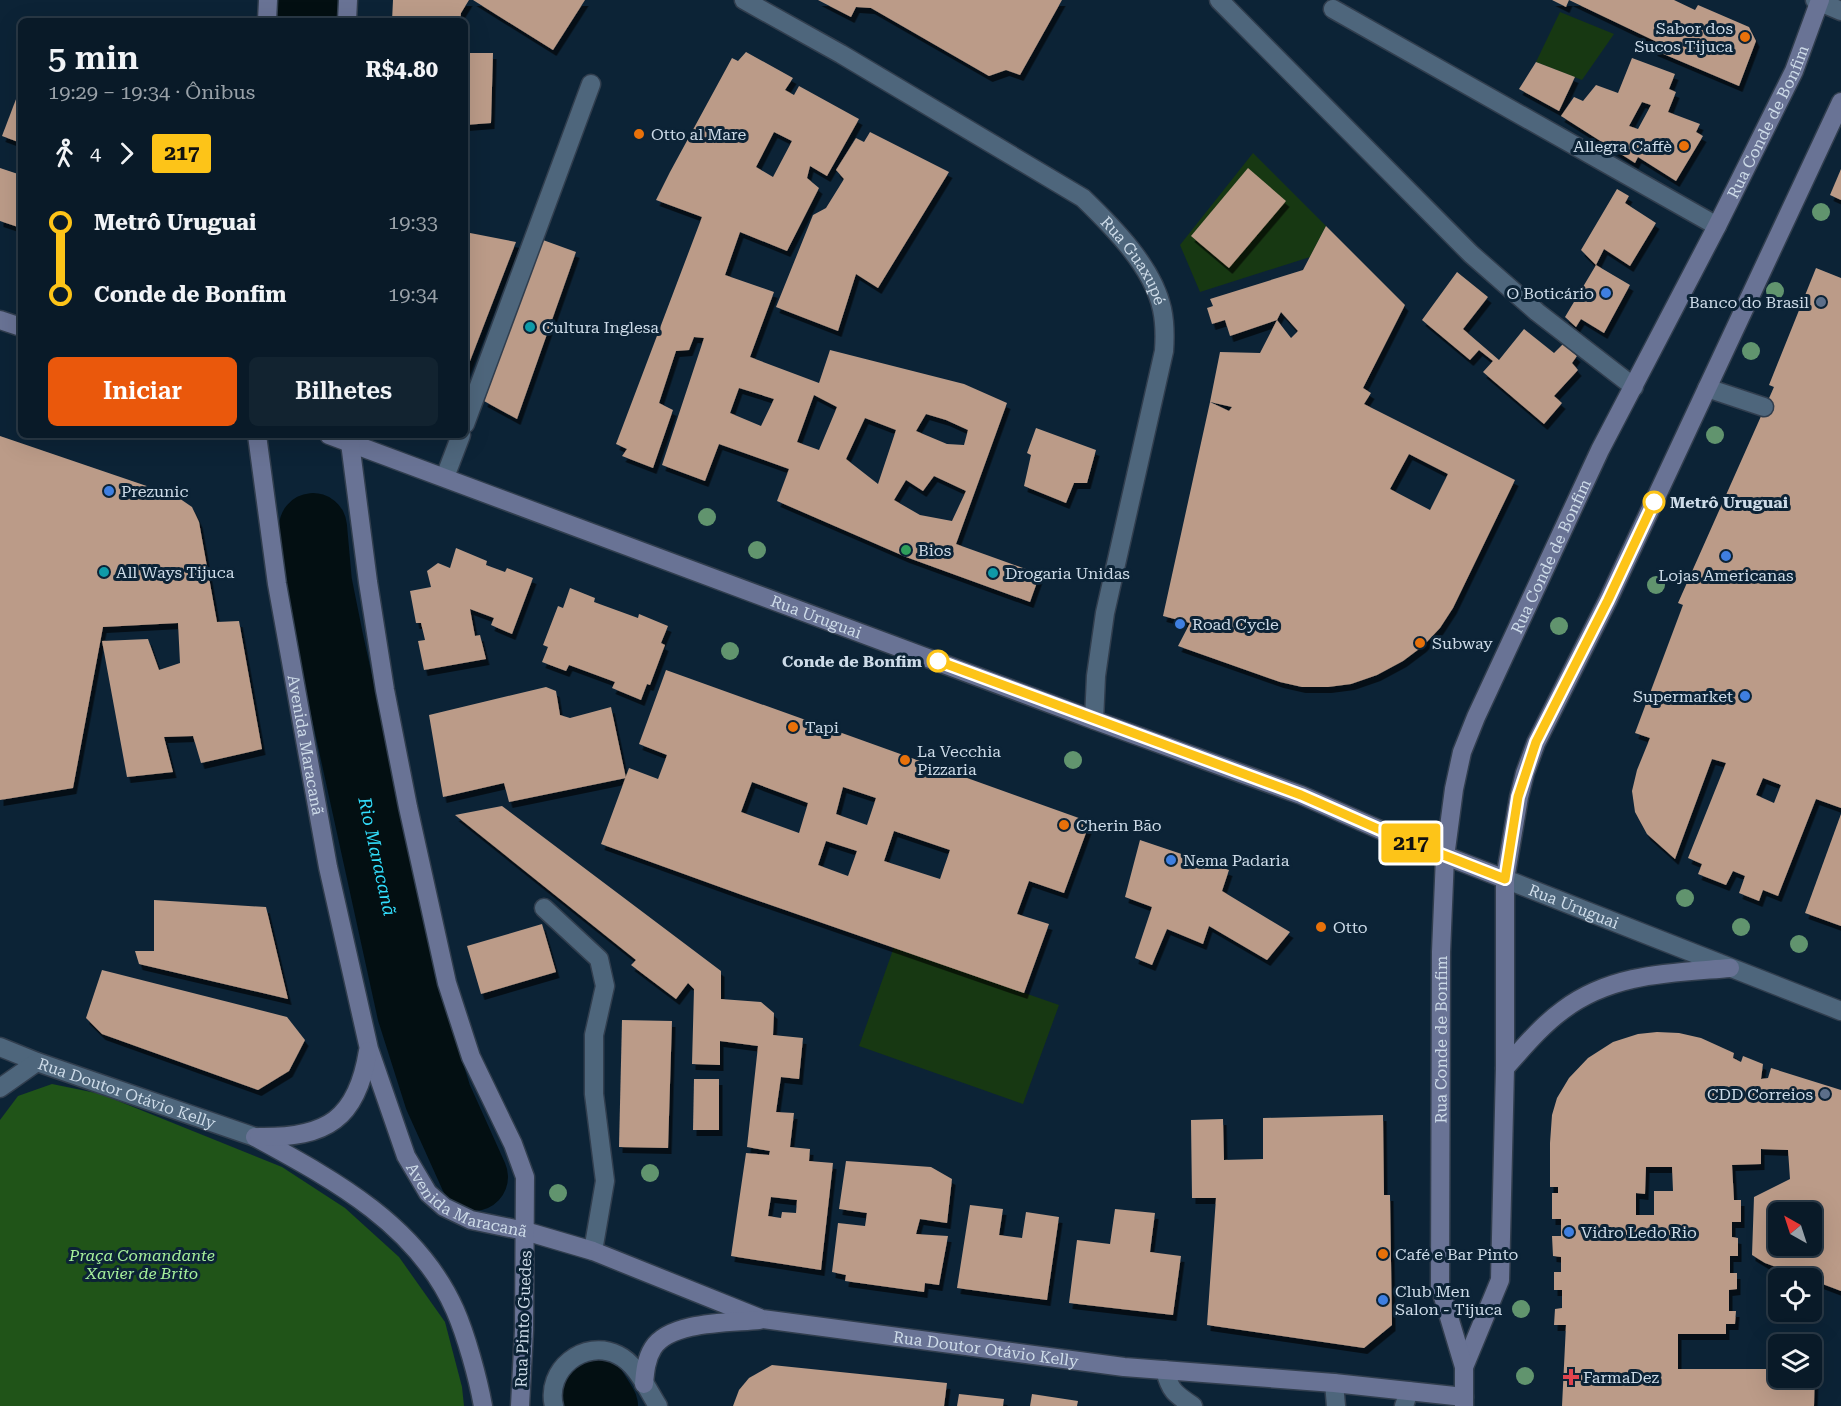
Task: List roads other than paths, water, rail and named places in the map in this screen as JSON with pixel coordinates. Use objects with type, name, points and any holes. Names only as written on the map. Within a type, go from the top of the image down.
[{"type":"main road","points":[[267,18],[268,0]]},
{"type":"main road","points":[[347,18],[348,0]]},
{"type":"main road","name":"Rua Conde de Bonfim","points":[[1464,1402],[1464,1367],[1440,1287],[1442,952],[1445,857],[1454,789],[1462,752],[1476,717],[1600,450],[1717,226],[1794,71],[1818,1]]},
{"type":"main road","name":"Rua Conde de Bonfim","points":[[1464,1367],[1500,1280],[1505,1068],[1505,879],[1518,797],[1536,742],[1608,600],[1841,102]]},
{"type":"main road","points":[[0,320],[18,326]]},
{"type":"main road","name":"Avenida Maracanã","points":[[257,438],[277,584],[316,800],[344,945],[369,1049],[406,1156],[428,1193],[444,1207],[462,1217],[525,1231],[525,1178],[513,1144],[471,1058],[447,983],[408,807],[386,690],[368,582],[349,438]]},
{"type":"main road","name":"Rua Uruguai","points":[[349,438],[445,477],[1301,795],[1445,857],[1505,879]]},
{"type":"main road","points":[[1505,1068],[1542,1027],[1564,1009],[1603,987],[1650,974],[1730,968]]},
{"type":"main road","points":[[255,1137],[298,1135],[321,1128],[338,1117],[357,1095],[369,1049]]},
{"type":"main road","points":[[255,1137],[345,1188],[390,1224],[414,1248],[455,1311],[483,1406]]},
{"type":"main road","name":"Rua Doutor Otávio Kelly","points":[[525,1231],[593,1251],[762,1319],[1124,1367],[1334,1383],[1407,1398],[1464,1402]]},
{"type":"main road","name":"Rua Pinto Guedes","points":[[520,1406],[524,1330],[525,1231]]},
{"type":"main road","points":[[644,1384],[648,1360],[653,1348],[668,1334],[697,1326],[762,1319]]},
{"type":"street","name":"Rua Guaxupé","points":[[744,0],[841,54],[1083,198],[1108,222],[1137,259],[1152,283],[1162,307],[1166,329],[1164,351],[1105,613],[1096,676],[1094,720]]},
{"type":"street","points":[[1218,0],[1471,254],[1555,326],[1634,387]]},
{"type":"street","points":[[1818,1],[1841,11]]},
{"type":"street","points":[[1333,9],[1717,226]]},
{"type":"street","points":[[468,416],[591,84]]},
{"type":"street","points":[[1707,388],[1764,407]]},
{"type":"street","points":[[445,477],[460,438]]},
{"type":"street","name":"Rua Uruguai","points":[[1505,879],[1841,1011]]},
{"type":"street","points":[[544,908],[599,959],[605,986],[594,1035],[594,1094],[605,1181],[593,1251]]},
{"type":"street","name":"Rua Doutor Otávio Kelly","points":[[0,1047],[37,1062],[255,1137]]},
{"type":"street","points":[[0,1088],[37,1062]]},
{"type":"street","points":[[554,1406],[554,1389],[561,1370],[573,1358],[585,1352],[604,1350],[618,1355],[630,1364],[657,1406]]},
{"type":"street","points":[[1165,1370],[1168,1384],[1174,1393],[1192,1406]]},
{"type":"street","points":[[1334,1383],[1336,1406]]},
{"type":"waterway","name":"Rio Maracanã","points":[[306,18],[307,0]]},
{"type":"waterway","name":"Rio Maracanã","points":[[313,527],[318,583],[329,638],[411,1012],[438,1097],[474,1177]]},
{"type":"waterway","name":"Rio Maracanã","points":[[589,1382],[604,1406]]},
{"type":"place","name":"Sabor dos Sucos Tijuca","points":[[1745,37]]},
{"type":"place","name":"Otto al Mare","points":[[639,134]]},
{"type":"place","name":"Allegra Caffè","points":[[1684,146]]},
{"type":"place","name":"O Boticário","points":[[1606,293]]},
{"type":"place","name":"Banco do Brasil","points":[[1821,302]]},
{"type":"place","name":"Cultura Inglesa","points":[[530,327]]},
{"type":"place","name":"Prezunic","points":[[109,491]]},
{"type":"place","name":"Metrô Uruguai","points":[[1654,502]]},
{"type":"place","name":"Bios","points":[[906,550]]},
{"type":"place","name":"Lojas Americanas","points":[[1726,556]]},
{"type":"place","name":"All Ways Tijuca","points":[[104,572]]},
{"type":"place","name":"Drogaria Unidas","points":[[993,573]]},
{"type":"place","name":"Road Cycle","points":[[1180,624]]},
{"type":"place","name":"Subway","points":[[1420,643]]},
{"type":"place","name":"Conde de Bonfim","points":[[938,661]]},
{"type":"place","name":"Supermarket","points":[[1745,696]]},
{"type":"place","name":"Tapi","points":[[793,727]]},
{"type":"place","name":"La Vecchia Pizzaria","points":[[905,760]]},
{"type":"place","name":"Cherin Bão","points":[[1064,825]]},
{"type":"place","name":"Nema Padaria","points":[[1171,860]]},
{"type":"place","name":"Otto","points":[[1321,927]]},
{"type":"place","name":"CDD Correios","points":[[1825,1094]]},
{"type":"place","name":"Vidro Ledo Rio","points":[[1569,1232]]},
{"type":"place","name":"Café e Bar Pinto","points":[[1383,1254]]},
{"type":"place","name":"Club Men Salon - Tijuca","points":[[1383,1300]]},
{"type":"place","name":"FarmaDez","points":[[1571,1377]]},
{"type":"park label","name":"Praça Comandante Xavier de Brito","points":[[142,1264]]}]
